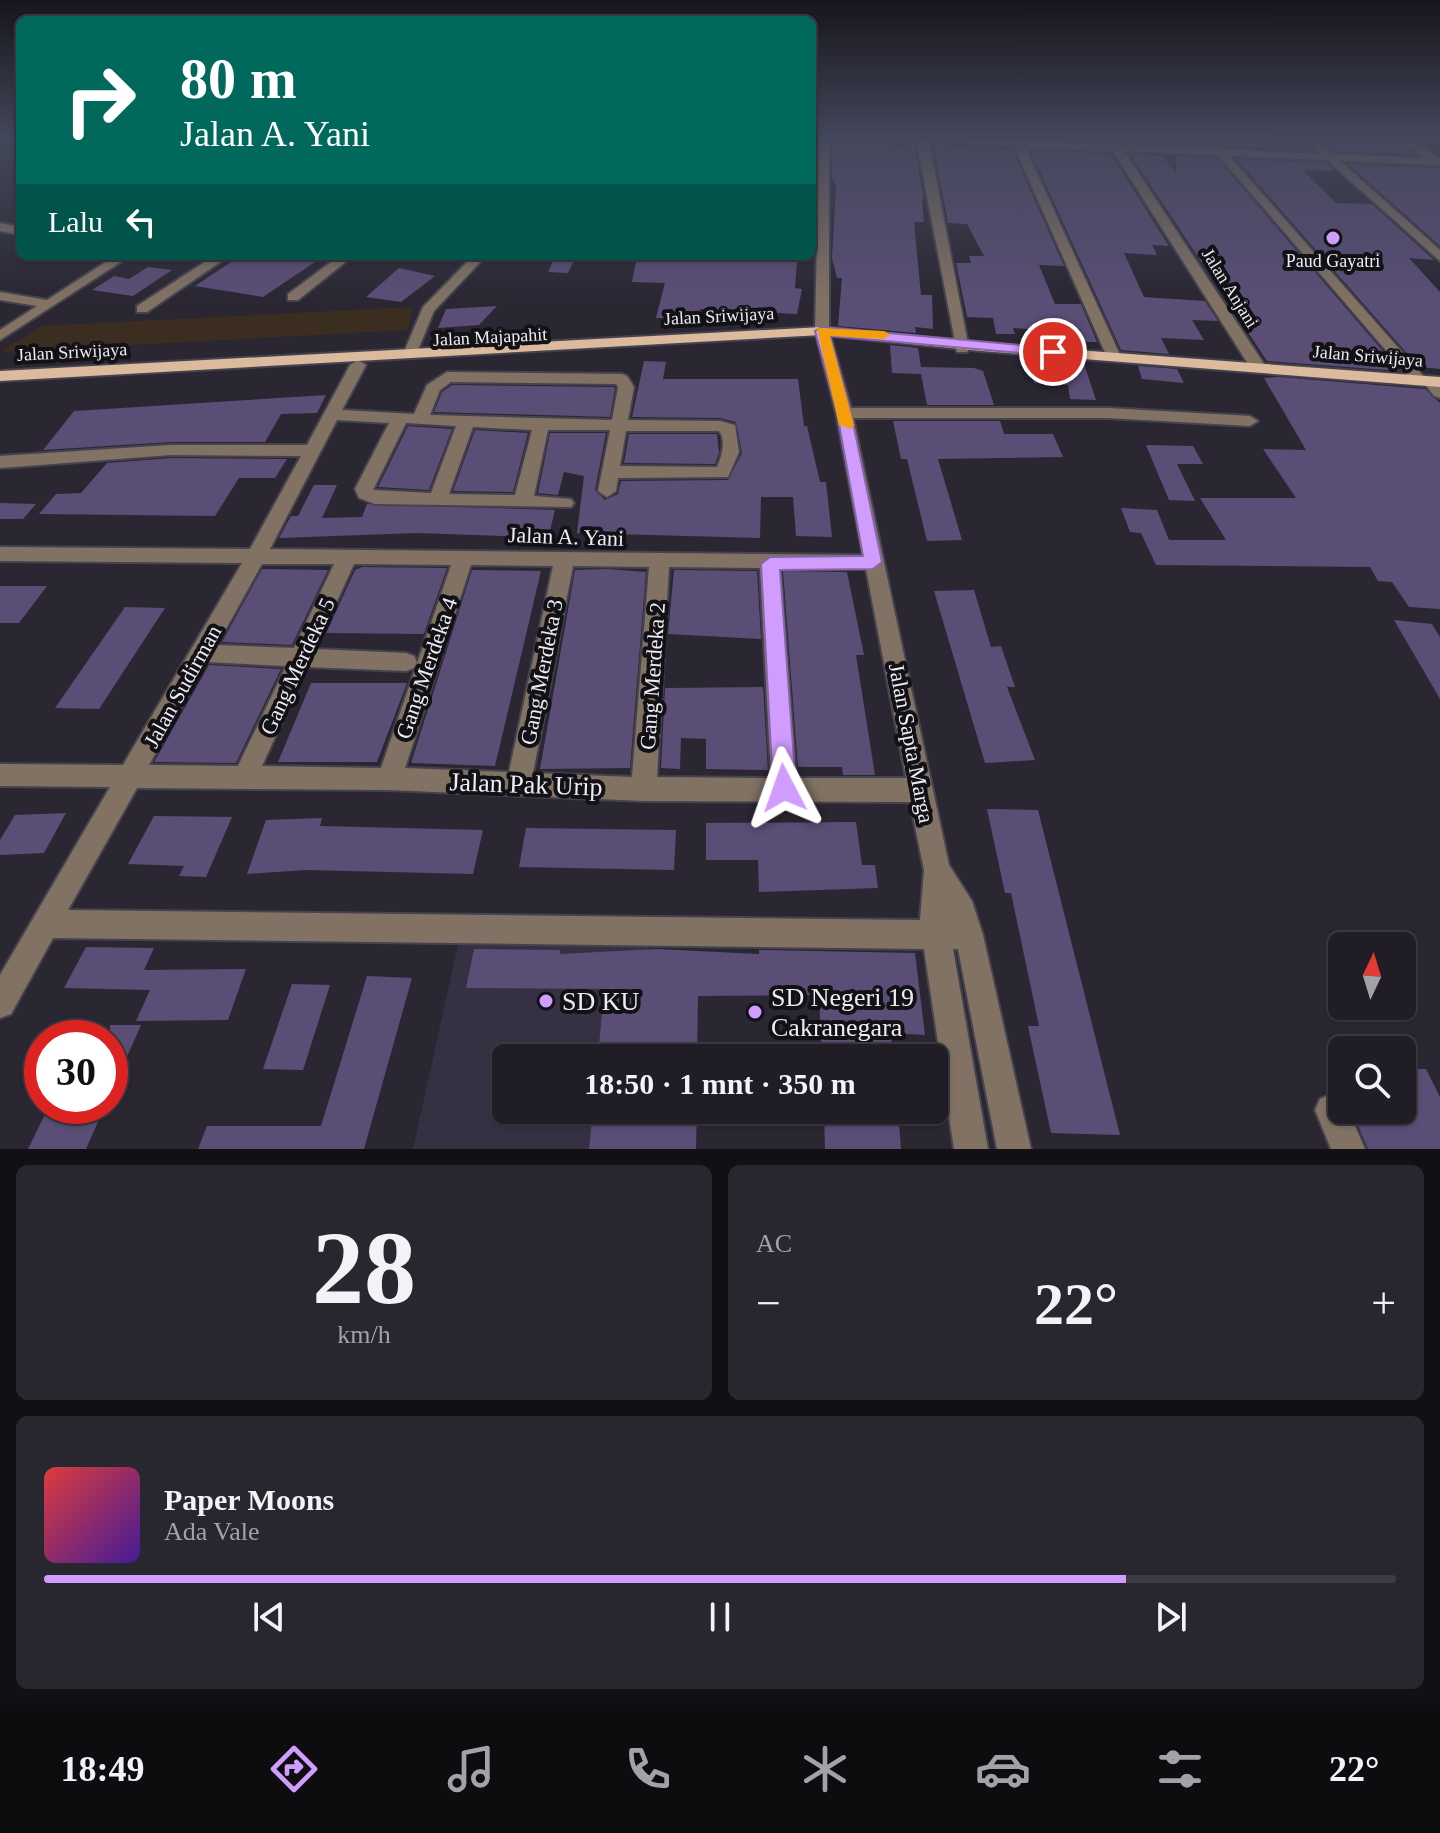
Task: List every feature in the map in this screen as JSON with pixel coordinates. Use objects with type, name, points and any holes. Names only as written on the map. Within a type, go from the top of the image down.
[{"type":"main road","name":"Jalan Majapahit","points":[[0,386],[186,370],[358,365],[823,335],[982,347]]},
{"type":"main road","name":"Jalan Sriwijaya","points":[[0,376],[186,370],[411,352],[823,335]]},
{"type":"main road","name":"Jalan Sriwijaya","points":[[982,347],[1258,367],[1432,384]]},
{"type":"street","name":"Jalan Sapta Marga","points":[[824,193],[823,335],[844,413],[937,870],[962,911],[969,935],[1014,1149]]},
{"type":"street","points":[[932,193],[962,346]]},
{"type":"street","points":[[1040,193],[1114,357]]},
{"type":"street","name":"Jalan Anjani","points":[[1146,193],[1258,367]]},
{"type":"street","points":[[1257,193],[1432,384]]},
{"type":"street","points":[[1369,193],[1440,257]]},
{"type":"street","points":[[0,336],[118,260]]},
{"type":"street","points":[[142,309],[217,260]]},
{"type":"street","points":[[293,297],[342,260]]},
{"type":"street","points":[[411,352],[428,310],[476,260]]},
{"type":"street","points":[[0,296],[49,304]]},
{"type":"street","name":"Jalan Sudirman","points":[[0,1003],[257,555],[358,365]]},
{"type":"street","points":[[419,420],[433,388],[447,377],[622,379],[626,387],[607,491]]},
{"type":"street","points":[[844,413],[1108,413],[1250,421]]},
{"type":"street","points":[[334,415],[541,425],[726,427],[731,435],[726,471],[712,475],[610,472]]},
{"type":"street","points":[[399,420],[364,489],[365,494],[375,498],[565,503]]},
{"type":"street","points":[[438,499],[466,422]]},
{"type":"street","points":[[523,502],[541,425]]},
{"type":"street","points":[[0,462],[171,450],[313,451]]},
{"type":"street","name":"Jalan A. Yani","points":[[0,554],[348,555],[659,563],[873,562]]},
{"type":"street","name":"Gang Merdeka 5","points":[[245,777],[348,555]]},
{"type":"street","name":"Gang Merdeka 4","points":[[389,779],[464,557]]},
{"type":"street","name":"Gang Merdeka 3","points":[[519,784],[564,560]]},
{"type":"street","name":"Gang Merdeka 2","points":[[644,789],[659,563]]},
{"type":"street","points":[[770,564],[784,788]]},
{"type":"street","points":[[200,653],[303,655],[406,662]]},
{"type":"street","name":"Jalan Pak Urip","points":[[0,775],[389,779],[644,789],[920,790]]},
{"type":"street","points":[[937,870],[932,910],[935,936],[971,1149]]},
{"type":"street","points":[[45,924],[969,935]]},
{"type":"street","points":[[1337,1124],[1348,1149]]},
{"type":"shaded area","points":[[413,307],[408,330],[0,352],[41,326]]},
{"type":"shaded area","name":"SD KU","points":[[649,940],[644,1044],[492,1044],[492,1124],[639,1124],[638,1149],[413,1149],[458,945]]},
{"type":"building","points":[[836,193],[923,193],[924,222],[914,222],[921,295],[932,295],[933,329],[915,327],[916,333],[838,326],[842,278],[837,278],[832,258]]},
{"type":"building","points":[[942,193],[1031,193],[1064,266],[1039,265],[1055,304],[1081,304],[1097,342],[1079,342],[1073,332],[1013,328],[1015,334],[996,334],[993,318],[967,317],[956,263],[971,263],[969,256],[984,256],[967,224],[948,223]]},
{"type":"building","points":[[1049,193],[1135,193],[1169,246],[1152,245],[1157,255],[1124,253],[1144,297],[1205,301],[1218,321],[1192,320],[1204,340],[1161,338],[1169,354],[1121,350]]},
{"type":"building","points":[[1156,193],[1247,193],[1400,371],[1267,361]]},
{"type":"building","points":[[1266,193],[1326,193],[1336,203],[1372,204],[1434,260],[1409,258],[1440,292],[1440,369],[1419,367]]},
{"type":"building","points":[[1380,193],[1440,193],[1440,246]]},
{"type":"building","points":[[234,260],[318,260],[263,297],[195,286]]},
{"type":"building","points":[[553,260],[574,260],[568,273],[548,272]]},
{"type":"building","points":[[636,260],[783,260],[797,261],[795,288],[802,289],[797,314],[700,309],[699,314],[680,313],[679,318],[656,318],[665,283],[632,282]]},
{"type":"building","points":[[148,267],[172,270],[133,296],[92,290],[114,276],[129,279]]},
{"type":"building","points":[[399,268],[435,276],[401,302],[366,297]]},
{"type":"building","points":[[497,306],[479,325],[438,328],[446,309]]},
{"type":"building","points":[[890,345],[918,348],[921,367],[974,368],[983,371],[994,405],[927,405],[921,374],[892,373]]},
{"type":"building","points":[[644,361],[666,362],[663,379],[798,379],[804,426],[807,426],[820,482],[826,482],[832,537],[796,536],[793,497],[761,497],[760,538],[577,533],[584,476],[564,472],[558,495],[538,493],[550,433],[606,433],[595,490],[605,500],[618,494],[621,481],[728,480],[742,453],[736,422],[720,418],[632,417]]},
{"type":"building","points":[[1029,361],[1084,364],[1096,400],[1070,399],[1068,385],[1034,383]]},
{"type":"building","points":[[1138,366],[1177,369],[1184,383],[1142,379]]},
{"type":"building","points":[[1264,378],[1425,389],[1440,403],[1440,609],[1409,607],[1392,582],[1378,581],[1370,567],[1156,565],[1141,533],[1130,532],[1121,508],[1157,510],[1169,540],[1226,540],[1200,498],[1296,498],[1263,449],[1306,450]]},
{"type":"building","points":[[452,385],[615,388],[610,417],[434,412],[442,392]]},
{"type":"building","points":[[326,395],[317,413],[281,414],[265,442],[171,442],[43,450],[74,411]]},
{"type":"building","points":[[893,421],[1000,421],[1004,434],[1053,434],[1063,457],[938,459],[962,540],[927,541],[907,459],[901,459]]},
{"type":"building","points":[[408,426],[452,429],[429,490],[378,487]]},
{"type":"building","points":[[475,430],[528,433],[513,492],[453,491]]},
{"type":"building","points":[[629,434],[717,434],[719,453],[715,464],[624,463]]},
{"type":"building","points":[[1146,445],[1193,446],[1203,464],[1177,464],[1195,501],[1169,500]]},
{"type":"building","points":[[171,458],[287,459],[275,478],[239,478],[215,516],[39,514],[56,494],[81,493],[107,463]]},
{"type":"building","points":[[314,485],[337,485],[322,518],[362,517],[367,504],[555,510],[549,535],[535,537],[417,533],[279,538],[291,516],[298,516]]},
{"type":"building","points":[[0,503],[36,504],[23,519],[0,519]]},
{"type":"building","points":[[362,567],[447,568],[424,634],[326,633],[355,570]]},
{"type":"building","points":[[262,569],[328,570],[292,645],[222,642]]},
{"type":"building","points":[[472,570],[541,571],[495,766],[411,763]]},
{"type":"building","points":[[575,570],[646,572],[630,768],[540,769]]},
{"type":"building","points":[[674,570],[757,571],[761,639],[668,634]]},
{"type":"building","points":[[783,571],[847,572],[864,655],[856,655],[875,775],[843,775],[842,767],[798,767]]},
{"type":"building","points":[[0,586],[47,586],[19,623],[0,623]]},
{"type":"building","points":[[974,590],[991,647],[1001,646],[1015,687],[1007,687],[1035,760],[985,763],[934,591]]},
{"type":"building","points":[[125,607],[165,608],[99,709],[55,708]]},
{"type":"building","points":[[1394,620],[1432,624],[1440,637],[1440,699]]},
{"type":"building","points":[[209,665],[281,669],[236,763],[154,762]]},
{"type":"building","points":[[311,683],[407,683],[377,762],[278,762]]},
{"type":"building","points":[[763,687],[768,770],[706,769],[706,739],[681,738],[680,769],[661,768],[665,688]]},
{"type":"building","points":[[987,809],[1038,810],[1120,1135],[1051,1133],[1028,1026],[1039,1026],[1011,893],[1005,893]]},
{"type":"building","points":[[66,813],[44,853],[0,855],[0,840],[15,815]]},
{"type":"building","points":[[154,816],[232,817],[206,877],[179,876],[184,866],[128,864]]},
{"type":"building","points":[[322,818],[320,826],[483,830],[473,874],[306,870],[247,874],[266,820]]},
{"type":"building","points":[[856,822],[862,865],[875,865],[878,888],[759,892],[758,860],[706,860],[706,823]]},
{"type":"building","points":[[526,828],[676,830],[674,870],[519,867]]},
{"type":"building","points":[[86,947],[154,948],[144,970],[246,969],[228,1020],[136,1021],[150,990],[64,988]]},
{"type":"building","points":[[474,949],[560,950],[560,954],[657,949],[759,954],[759,950],[915,953],[925,1035],[891,1033],[892,1044],[821,1044],[819,995],[698,996],[697,1044],[599,1044],[604,989],[466,988]]},
{"type":"building","points":[[367,976],[412,978],[364,1149],[198,1149],[207,1126],[321,1126]]},
{"type":"building","points":[[292,984],[330,985],[303,1070],[263,1069]]},
{"type":"building","points":[[128,1025],[141,1025],[128,1054]]},
{"type":"building","points":[[1416,1069],[1426,1069],[1440,1097],[1440,1149],[1368,1149],[1357,1124],[1416,1124]]},
{"type":"building","points":[[40,1124],[97,1124],[86,1149],[28,1149]]},
{"type":"building","points":[[592,1124],[697,1124],[696,1149],[589,1149]]},
{"type":"building","points":[[824,1124],[899,1124],[901,1149],[825,1149]]},
{"type":"slow traffic","points":[[846,425],[822,331],[884,335]]},
{"type":"place","name":"Paud Gayatri","points":[[1333,238]]},
{"type":"place","name":"SD KU","points":[[546,1001]]},
{"type":"place","name":"SD Negeri 19 Cakranegara","points":[[755,1012]]},
{"type":"route","points":[[784,788],[770,564],[873,562],[844,413],[822,331],[1053,352]]}]
